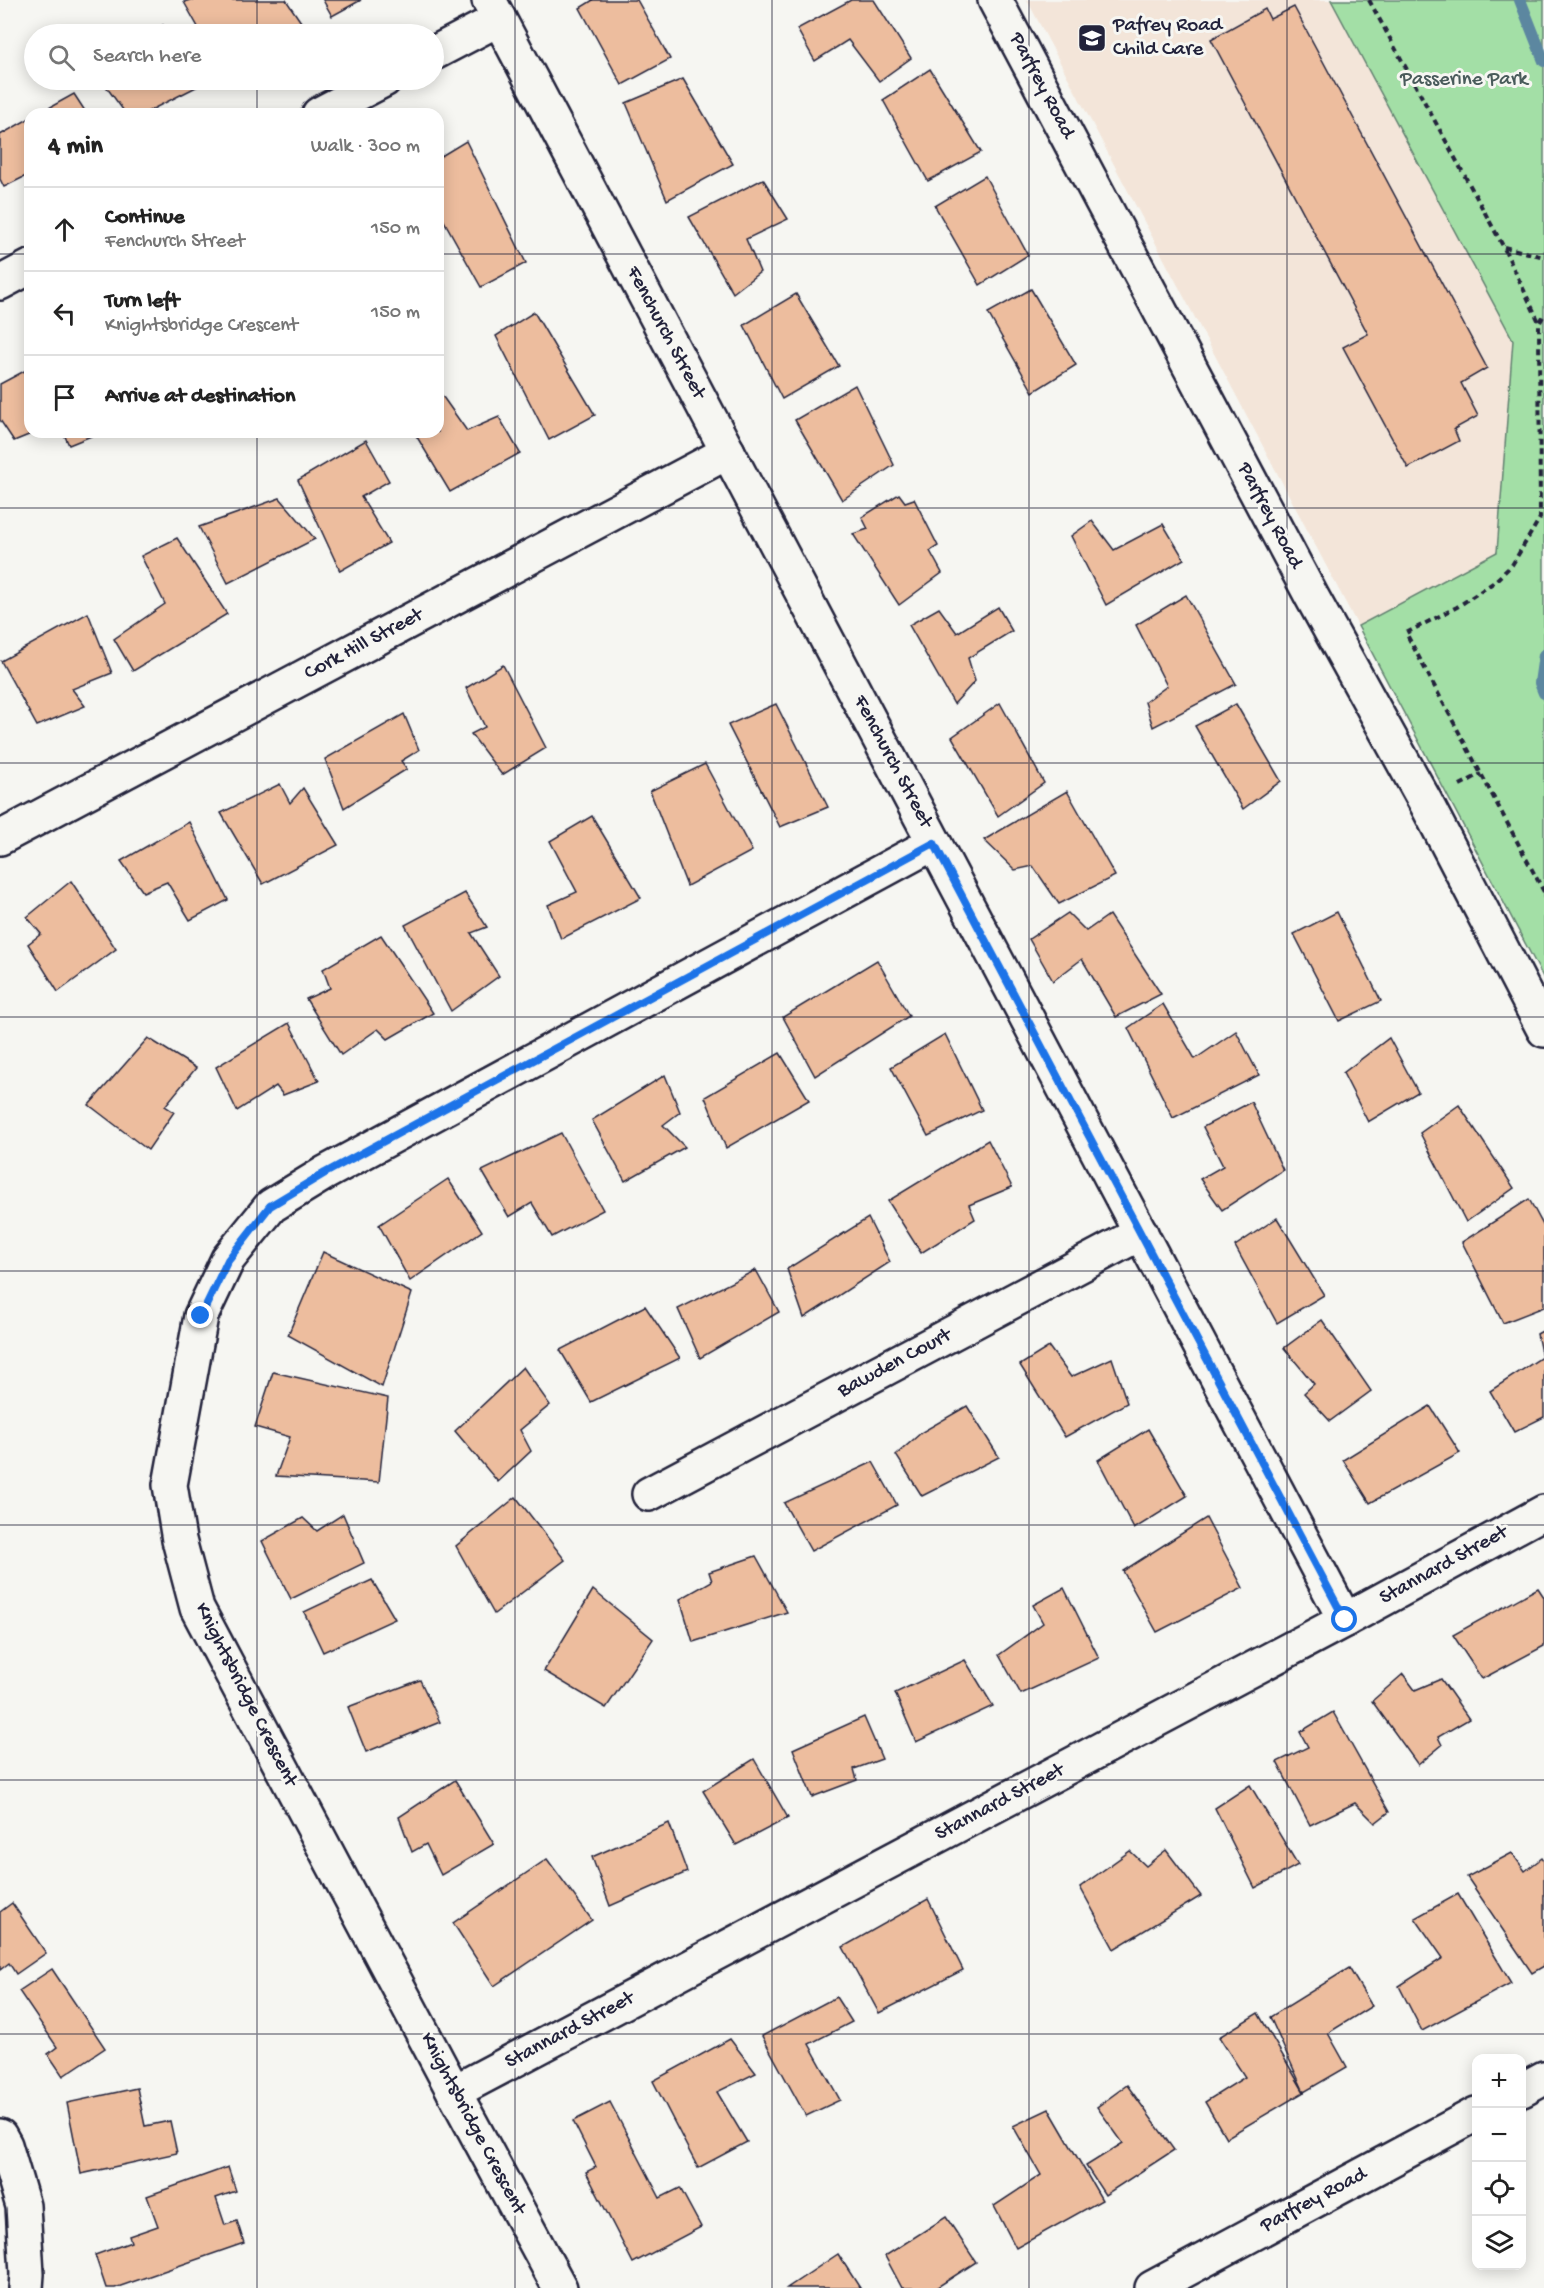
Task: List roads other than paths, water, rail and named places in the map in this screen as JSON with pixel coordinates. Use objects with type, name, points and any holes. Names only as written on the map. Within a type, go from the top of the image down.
[{"type":"street","name":"Parfrey Road","points":[[996,0],[1312,597],[1422,796],[1544,1030]]},
{"type":"street","points":[[444,46],[494,9]]},
{"type":"street","name":"Fenchurch Street","points":[[494,9],[1345,1620]]},
{"type":"street","points":[[330,108],[365,90]]},
{"type":"street","points":[[0,283],[24,270]]},
{"type":"street","name":"Cork Hill Street","points":[[0,838],[728,452]]},
{"type":"street","name":"Knightsbridge Crescent","points":[[560,2288],[197,1608],[179,1540],[170,1485],[201,1316],[228,1260],[270,1206],[325,1173],[934,843]]},
{"type":"street","name":"Bawden Court","points":[[649,1494],[1141,1233]]},
{"type":"street","name":"Stannard Street","points":[[454,2092],[1345,1620],[1544,1512]]},
{"type":"street","points":[[1526,2087],[1544,2078]]},
{"type":"street","name":"Parfrey Road","points":[[1152,2288],[1472,2116]]},
{"type":"street","points":[[0,2136],[5,2145],[23,2206],[26,2288]]},
{"type":"waterway","points":[[1520,0],[1544,61]]},
{"type":"waterway","points":[[1544,655],[1540,683],[1544,693]]},
{"type":"place","name":"Pafrey Road Child Care","points":[[1092,38]]},
{"type":"park label","name":"Passerine Park","points":[[1464,80]]}]
